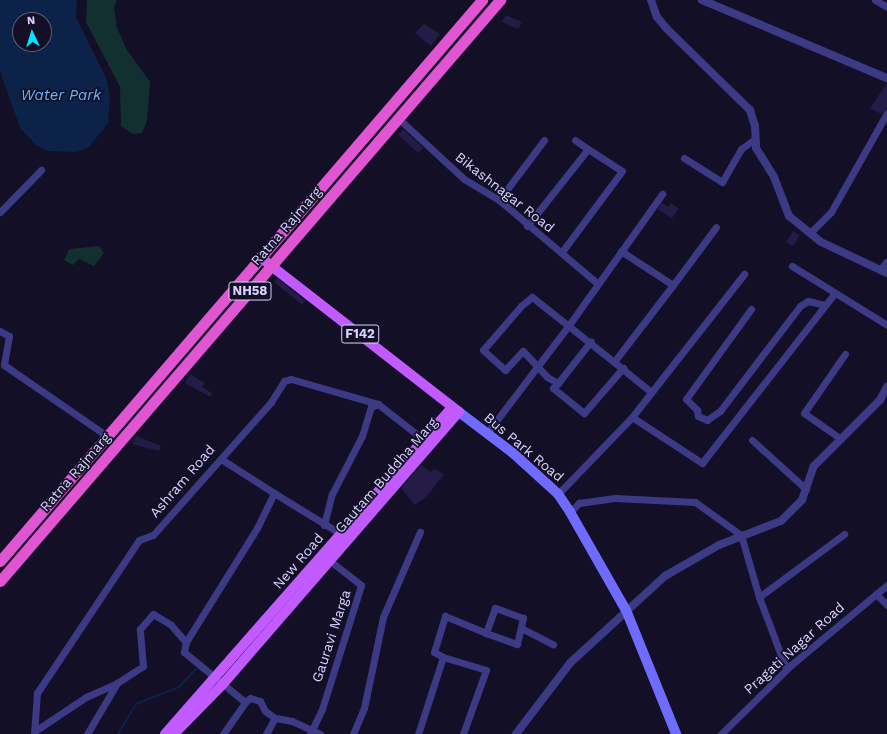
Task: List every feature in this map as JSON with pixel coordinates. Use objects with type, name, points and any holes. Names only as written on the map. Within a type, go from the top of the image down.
[{"type":"highway","name":"Ratna Rajmarg","points":[[0,561],[482,0]]},
{"type":"highway","name":"Ratna Rajmarg","points":[[0,581],[500,0]]},
{"type":"highway","points":[[417,77],[427,84]]},
{"type":"main road","name":"Bus Park Road","points":[[260,257],[273,265],[486,433],[558,494],[570,512],[626,610],[676,734]]},
{"type":"main road","name":"New Road","points":[[165,734],[424,440],[456,410]]},
{"type":"main road","name":"Gautam Buddha Marg","points":[[174,734],[223,684],[330,561],[456,410]]},
{"type":"street","points":[[651,0],[657,17],[667,29],[743,101],[754,118],[756,148],[774,177],[785,211],[821,242],[884,271],[887,261]]},
{"type":"street","points":[[702,0],[887,78]]},
{"type":"street","points":[[875,0],[887,6]]},
{"type":"street","points":[[810,233],[831,212],[887,113]]},
{"type":"street","name":"Bikashnagar Road","points":[[399,119],[464,179],[498,200],[527,226],[597,283]]},
{"type":"street","points":[[684,158],[722,182],[740,149],[755,139]]},
{"type":"street","points":[[498,200],[544,140]]},
{"type":"street","points":[[561,253],[622,171],[575,140]]},
{"type":"street","points":[[527,226],[588,149]]},
{"type":"street","points":[[0,212],[41,170]]},
{"type":"street","points":[[486,433],[569,325],[597,283],[662,194]]},
{"type":"street","points":[[614,362],[716,226]]},
{"type":"street","points":[[621,251],[673,285]]},
{"type":"street","points":[[792,266],[834,294],[887,325]]},
{"type":"street","points":[[558,494],[632,417],[744,274]]},
{"type":"street","points":[[632,417],[702,463],[834,294]]},
{"type":"street","points":[[558,383],[547,377],[538,365],[523,351],[505,370],[483,350],[521,306],[532,297],[591,341],[651,392]]},
{"type":"street","points":[[751,309],[686,399],[697,410],[698,416],[707,420],[720,411],[800,306],[808,301],[825,305]]},
{"type":"street","points":[[0,331],[9,336],[2,367],[107,436]]},
{"type":"street","points":[[591,341],[553,388],[584,413],[622,368]]},
{"type":"street","points":[[841,439],[804,413],[845,354]]},
{"type":"street","name":"Ashram Road","points":[[35,733],[37,693],[139,540],[153,535],[271,402],[284,381],[291,379],[378,404],[424,440]]},
{"type":"street","points":[[516,734],[570,663],[626,610],[665,576],[741,535],[781,521],[802,500],[814,466],[880,400],[887,387]]},
{"type":"street","points":[[324,525],[332,494],[362,436],[371,407],[378,404]]},
{"type":"street","points":[[752,440],[806,489]]},
{"type":"street","points":[[221,459],[340,534]]},
{"type":"street","points":[[245,702],[184,652],[186,642],[257,528],[274,493]]},
{"type":"street","points":[[570,512],[579,503],[615,498],[694,502],[741,535],[759,597],[786,669]]},
{"type":"street","points":[[353,734],[364,708],[383,617],[420,532]]},
{"type":"street","points":[[759,597],[844,534]]},
{"type":"street","name":"Gauravi Marga","points":[[311,732],[361,585],[330,561]]},
{"type":"street","name":"Pragati Nagar Road","points":[[721,734],[786,669],[887,585]]},
{"type":"street","points":[[876,594],[887,605]]},
{"type":"street","points":[[463,734],[486,670],[434,652],[445,616],[486,633],[517,644],[523,618],[495,608],[486,633]]},
{"type":"street","points":[[35,733],[86,697],[117,683],[143,666],[140,629],[153,614],[171,625],[186,642]]},
{"type":"street","points":[[521,628],[553,644]]},
{"type":"street","points":[[418,734],[443,656]]},
{"type":"street","points":[[87,734],[117,683]]},
{"type":"street","points":[[223,734],[245,702],[250,698],[260,701],[265,711],[275,718],[292,721],[311,732],[320,734]]},
{"type":"street","points":[[266,734],[275,718]]},
{"type":"green space","points":[[87,0],[117,0],[114,8],[117,28],[127,50],[150,82],[147,121],[142,133],[133,134],[121,126],[120,87],[86,22]]},
{"type":"green space","points":[[99,246],[104,253],[94,266],[79,259],[73,265],[64,260],[69,249]]},
{"type":"water","name":"Water Park","points":[[0,0],[77,0],[76,17],[107,80],[110,97],[108,123],[89,147],[76,152],[48,151],[36,145],[20,128],[0,71]]},
{"type":"building","points":[[506,15],[522,22],[518,29],[502,22]]},
{"type":"building","points":[[424,24],[440,34],[431,46],[415,33]]},
{"type":"building","points":[[887,83],[887,108],[881,114],[870,108]]},
{"type":"building","points":[[403,129],[423,148],[418,153],[398,135]]},
{"type":"building","points":[[662,203],[669,207],[671,203],[679,209],[672,218],[657,209]]},
{"type":"building","points":[[793,231],[800,235],[793,246],[786,242]]},
{"type":"building","points":[[277,278],[305,301],[302,305],[274,282]]},
{"type":"building","points":[[190,374],[205,383],[202,387],[212,393],[210,397],[185,383]]},
{"type":"building","points":[[136,436],[161,446],[159,451],[132,444]]},
{"type":"building","points":[[422,465],[430,472],[435,469],[444,474],[428,495],[415,505],[401,488]]},
{"type":"waterway","points":[[118,734],[136,704],[179,687],[196,669]]}]
